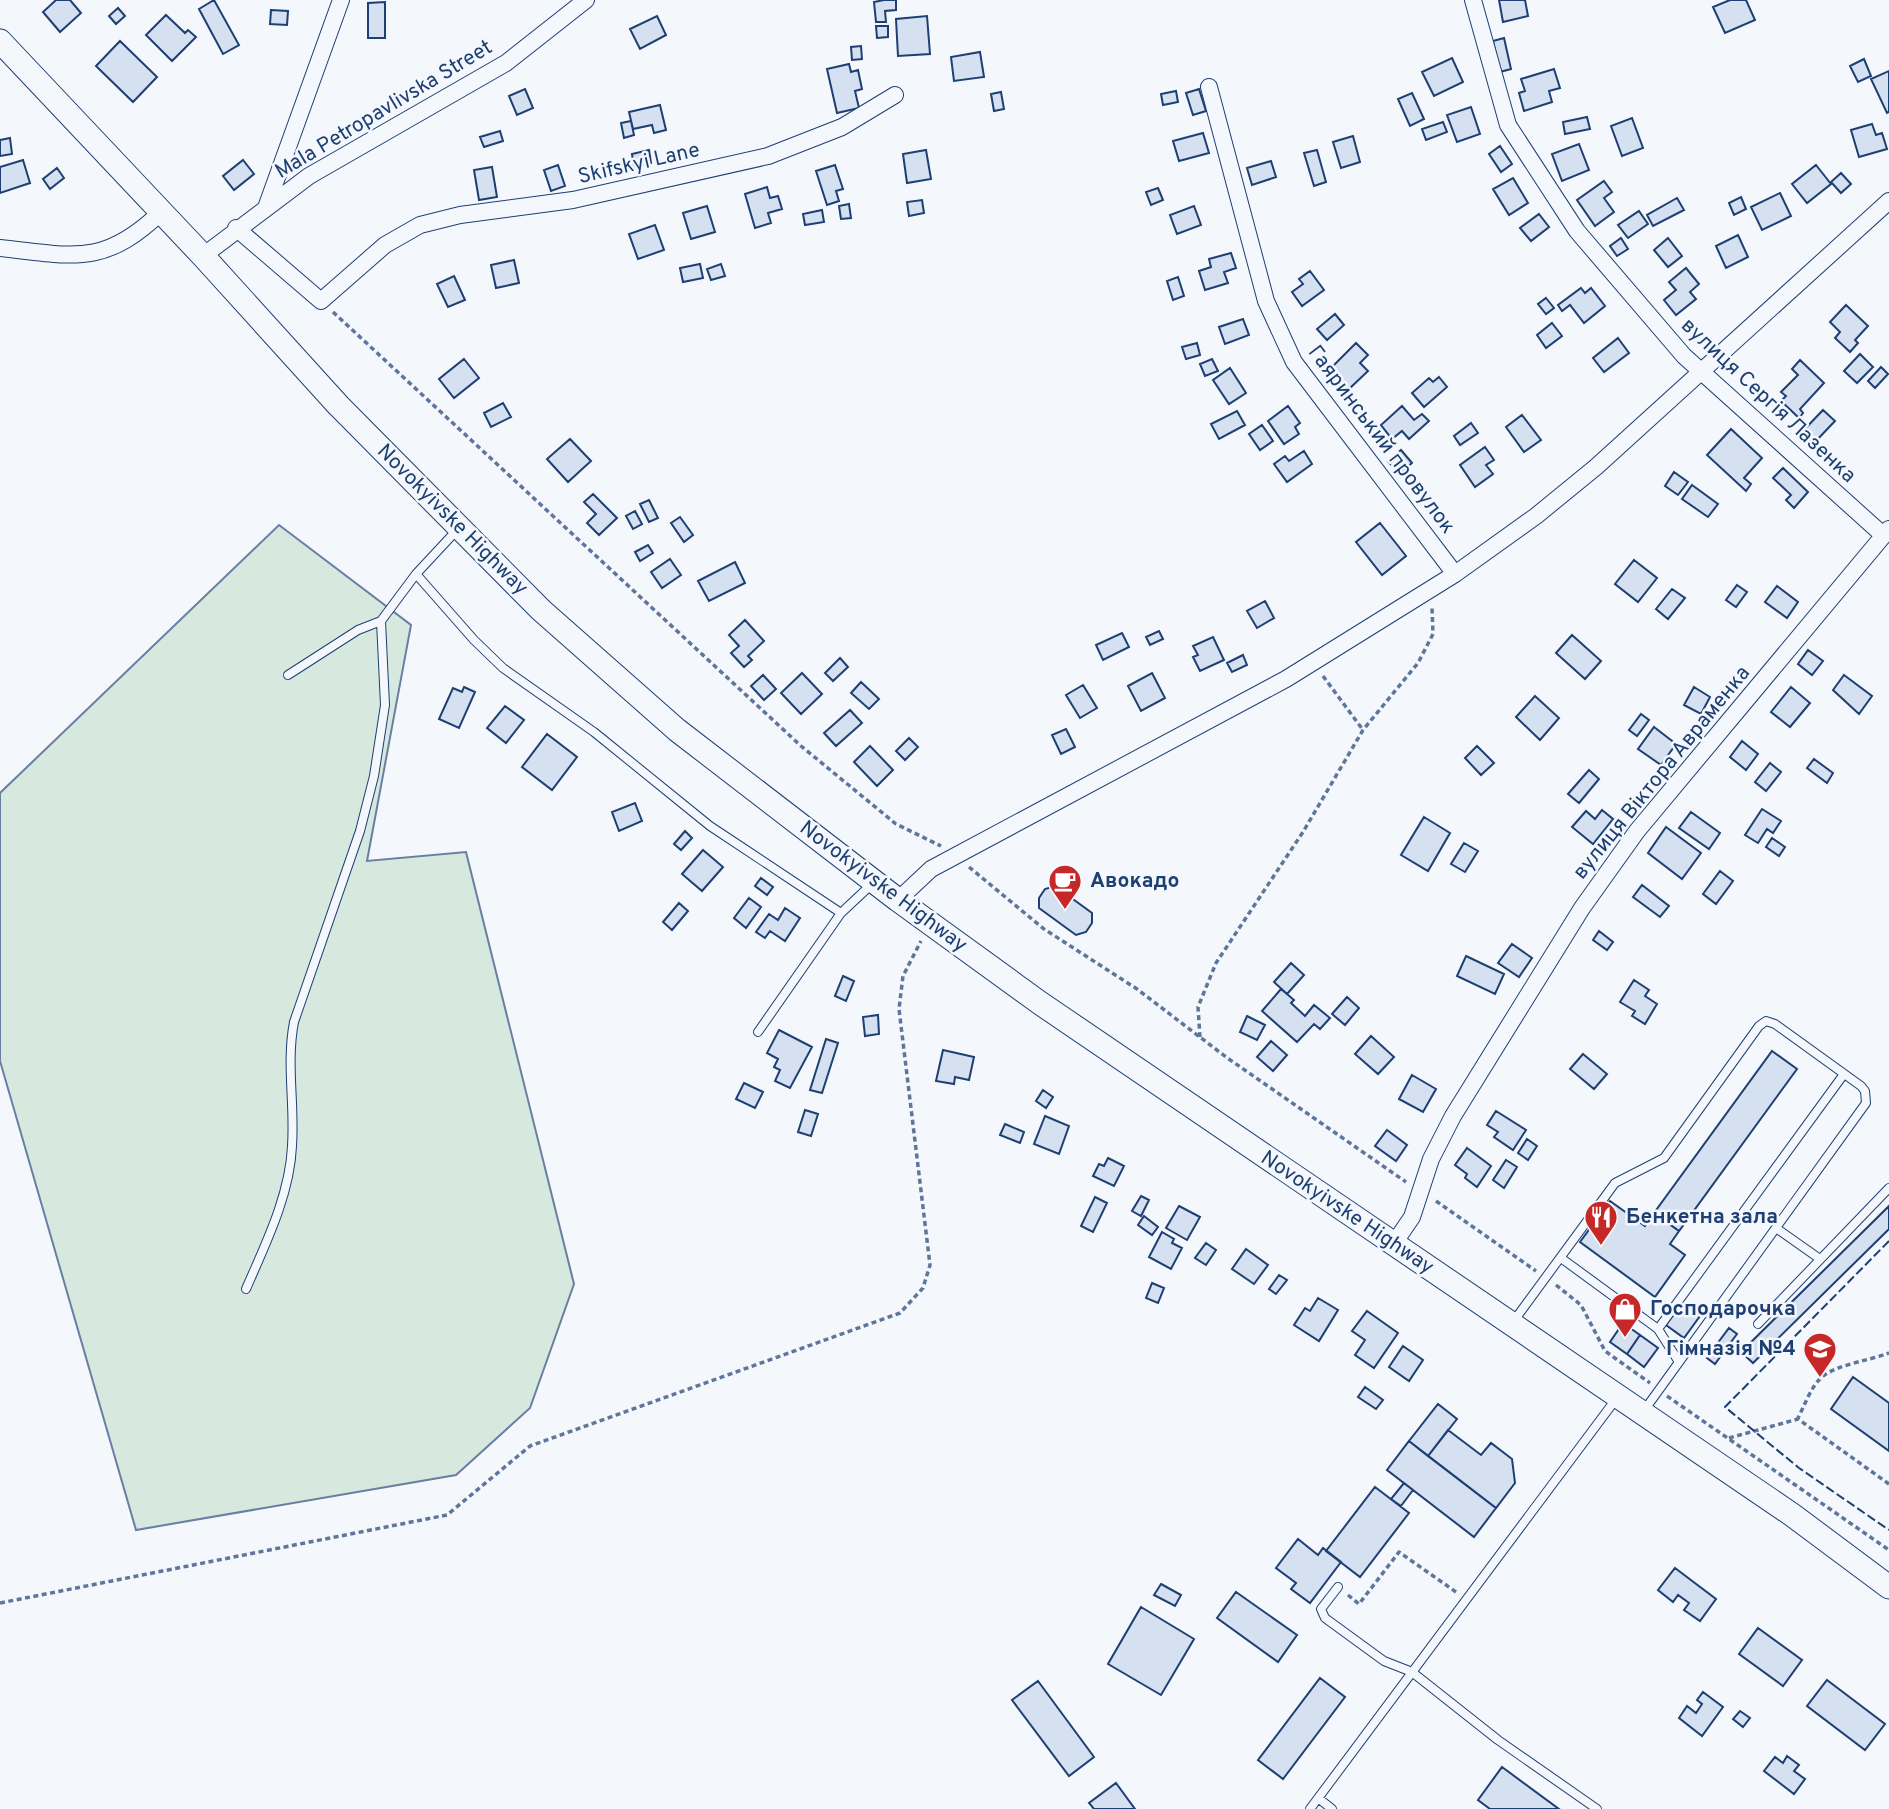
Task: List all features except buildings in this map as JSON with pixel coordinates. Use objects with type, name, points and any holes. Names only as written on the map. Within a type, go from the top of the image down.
[{"type":"main road","name":"Novokyivske Highway","points":[[0,41],[203,256],[338,405],[558,626],[677,730],[898,900],[1149,1078],[1791,1514],[1889,1587]]},
{"type":"street","points":[[267,205],[341,0]]},
{"type":"street","name":"Mala Petropavlivska Street","points":[[203,256],[267,205],[366,142],[506,63],[586,0]]},
{"type":"street","name":"вулиця Сергія Лазенка","points":[[1474,0],[1501,104],[1517,142],[1577,231],[1701,373],[1886,532]]},
{"type":"street","name":"Гаяринський провулок","points":[[1209,88],[1266,301],[1293,362],[1455,575]]},
{"type":"street","name":"Skifskyi Lane","points":[[321,301],[385,245],[410,230],[440,218],[573,200],[768,156],[842,127],[895,95]]},
{"type":"street","points":[[898,900],[919,878],[956,856],[1051,808],[1312,664],[1455,575],[1570,490],[1889,201]]},
{"type":"street","points":[[0,248],[62,255],[97,253],[122,244],[161,212]]},
{"type":"street","points":[[236,229],[321,301]]},
{"type":"street","name":"вулиця Віктора Авраменка","points":[[1393,1245],[1412,1217],[1431,1159],[1453,1116],[1605,873],[1886,532]]},
{"type":"lane","points":[[288,675],[337,642],[381,621],[416,574],[459,528]]},
{"type":"lane","points":[[416,574],[503,668],[594,732],[710,826],[841,913]]},
{"type":"lane","points":[[246,1289],[275,1218],[290,1161],[293,1124],[289,1055],[294,1023],[360,831],[382,734],[386,686],[381,621]]},
{"type":"lane","points":[[758,1032],[841,913],[874,882]]},
{"type":"lane","points":[[1512,1325],[1615,1183],[1664,1158],[1766,1021],[1775,1024],[1865,1091],[1866,1103],[1642,1413]]},
{"type":"lane","points":[[1658,1329],[1844,1074]]},
{"type":"lane","points":[[1758,1324],[1889,1188]]},
{"type":"lane","points":[[1776,1228],[1820,1259]]},
{"type":"lane","points":[[1560,1258],[1658,1329],[1679,1362]]},
{"type":"lane","points":[[1310,1809],[1618,1397]]},
{"type":"lane","points":[[1338,1587],[1323,1606],[1322,1615],[1375,1656],[1412,1672],[1498,1740],[1597,1809]]},
{"type":"lane","points":[[1318,1798],[1332,1809]]},
{"type":"path","points":[[321,301],[802,746],[886,817],[956,856],[1044,929],[1137,989],[1361,1153],[1421,1191],[1546,1278],[1581,1305],[1605,1351],[1889,1550]]},
{"type":"path","points":[[1200,1037],[1198,1007],[1216,962],[1314,815],[1363,730],[1427,648],[1433,622],[1428,592]]},
{"type":"path","points":[[1312,664],[1363,730]]},
{"type":"path","points":[[0,1603],[447,1515],[530,1446],[900,1313],[923,1288],[930,1251],[908,1102],[899,1009],[907,964],[932,924]]},
{"type":"path","points":[[1728,1438],[1797,1420],[1821,1378],[1841,1366],[1866,1363],[1889,1353]]},
{"type":"path","points":[[1797,1420],[1889,1484]]},
{"type":"path","points":[[1338,1587],[1359,1604],[1399,1552],[1467,1599]]},
{"type":"shaded area","points":[[279,525],[411,625],[367,861],[466,852],[574,1284],[530,1408],[456,1475],[136,1530],[0,1061],[0,793]]},
{"type":"fence","points":[[1889,1241],[1725,1407],[1799,1468],[1889,1530]]},
{"type":"place","name":"Авокадо","points":[[1065,911]]},
{"type":"place","name":"Бенкетна зала","points":[[1601,1247]]},
{"type":"place","name":"Господарочка","points":[[1625,1339]]},
{"type":"place","name":"Гімназія №4","points":[[1820,1379]]}]
